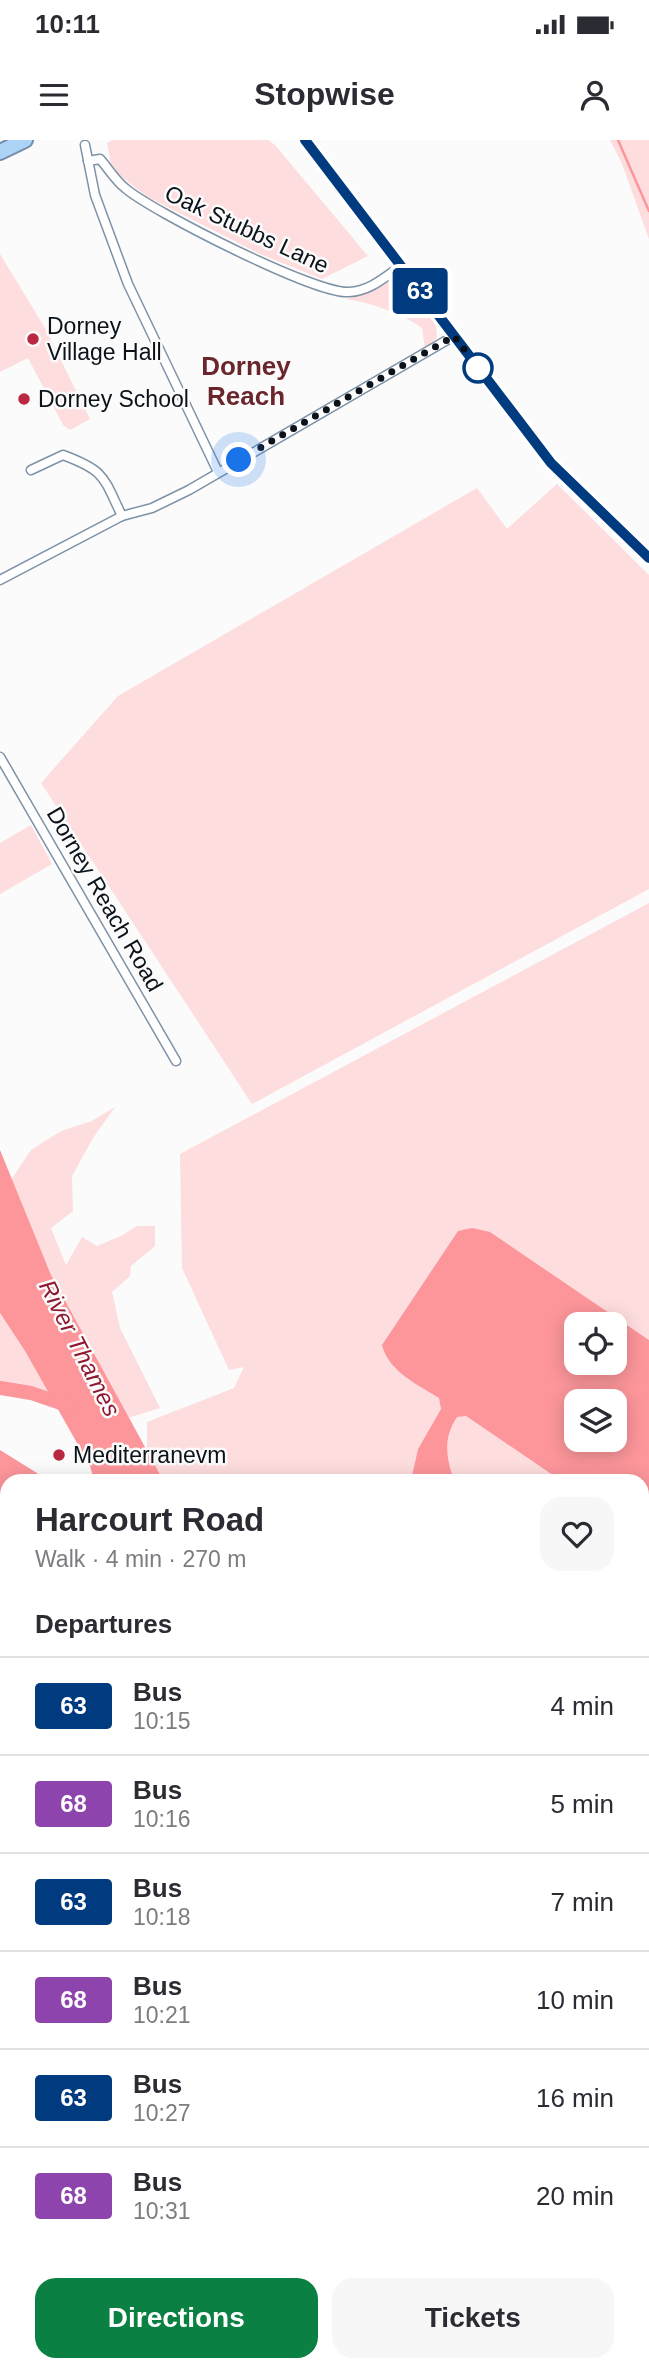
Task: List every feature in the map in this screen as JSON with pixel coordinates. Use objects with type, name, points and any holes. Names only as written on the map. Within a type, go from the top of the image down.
[{"type":"highway","points":[[0,152],[25,140]]},
{"type":"street","points":[[305,140],[551,463],[649,558]]},
{"type":"street","points":[[85,145],[95,195],[128,284],[218,472]]},
{"type":"street","name":"Oak Stubbs Lane","points":[[88,161],[100,159],[124,188],[165,215],[316,285],[347,293],[373,286],[401,266]]},
{"type":"street","points":[[0,580],[122,516],[152,508],[454,336]]},
{"type":"street","points":[[31,470],[63,455],[101,468],[122,516]]},
{"type":"street","name":"Dorney Reach Road","points":[[0,757],[176,1061]]},
{"type":"shaded area","points":[[112,140],[268,140],[368,256],[322,279],[260,254],[146,196],[112,169],[107,143]]},
{"type":"shaded area","points":[[610,140],[649,140],[649,239],[622,164]]},
{"type":"shaded area","points":[[0,254],[45,328],[90,419],[70,430],[63,425],[28,358],[0,372]]},
{"type":"shaded area","points":[[393,280],[403,280],[436,326],[437,338],[425,349],[422,328],[386,309],[346,299],[371,292]]},
{"type":"shaded area","points":[[557,484],[649,575],[649,889],[252,1104],[41,783],[118,696],[477,488],[507,529]]},
{"type":"shaded area","points":[[31,825],[52,864],[0,894],[0,843]]},
{"type":"shaded area","points":[[649,903],[649,1340],[627,1325],[627,1312],[608,1312],[490,1232],[393,1367],[439,1398],[441,1409],[418,1449],[412,1474],[160,1474],[147,1452],[147,1422],[234,1388],[244,1367],[229,1370],[182,1268],[180,1154]]},
{"type":"shaded area","points":[[115,1107],[93,1138],[72,1176],[73,1211],[51,1228],[66,1265],[82,1237],[97,1246],[137,1226],[155,1226],[155,1246],[131,1266],[130,1276],[112,1292],[120,1328],[160,1408],[128,1418],[51,1275],[11,1180],[31,1150],[61,1131],[92,1121]]},
{"type":"shaded area","points":[[0,1313],[48,1392],[44,1399],[0,1382]]},
{"type":"shaded area","points":[[457,1416],[466,1416],[551,1474],[452,1474],[447,1448]]},
{"type":"water","name":"River Thames","points":[[0,1150],[51,1275],[160,1474],[92,1474],[25,1351],[0,1313]]},
{"type":"water","points":[[472,1228],[490,1232],[608,1312],[564,1312],[564,1375],[627,1375],[627,1325],[649,1340],[649,1474],[551,1474],[466,1416],[457,1417],[448,1440],[452,1474],[412,1474],[418,1449],[441,1409],[439,1398],[397,1370],[382,1345],[458,1231]]},
{"type":"water","points":[[0,1450],[38,1474],[0,1474]]},
{"type":"waterway","points":[[618,140],[649,211]]},
{"type":"waterway","points":[[0,1388],[31,1393],[69,1406]]},
{"type":"bus line","name":"63","points":[[305,140],[551,463],[649,558]]},
{"type":"place","name":"Dorney Village Hall","points":[[33,339]]},
{"type":"place","name":"Dorney School","points":[[24,399]]},
{"type":"place","name":"Mediterranevm","points":[[59,1455]]},
{"type":"district","name":"Dorney Reach","points":[[246,381]]},
{"type":"route","points":[[239,460],[454,336],[486,378],[478,368]]}]
